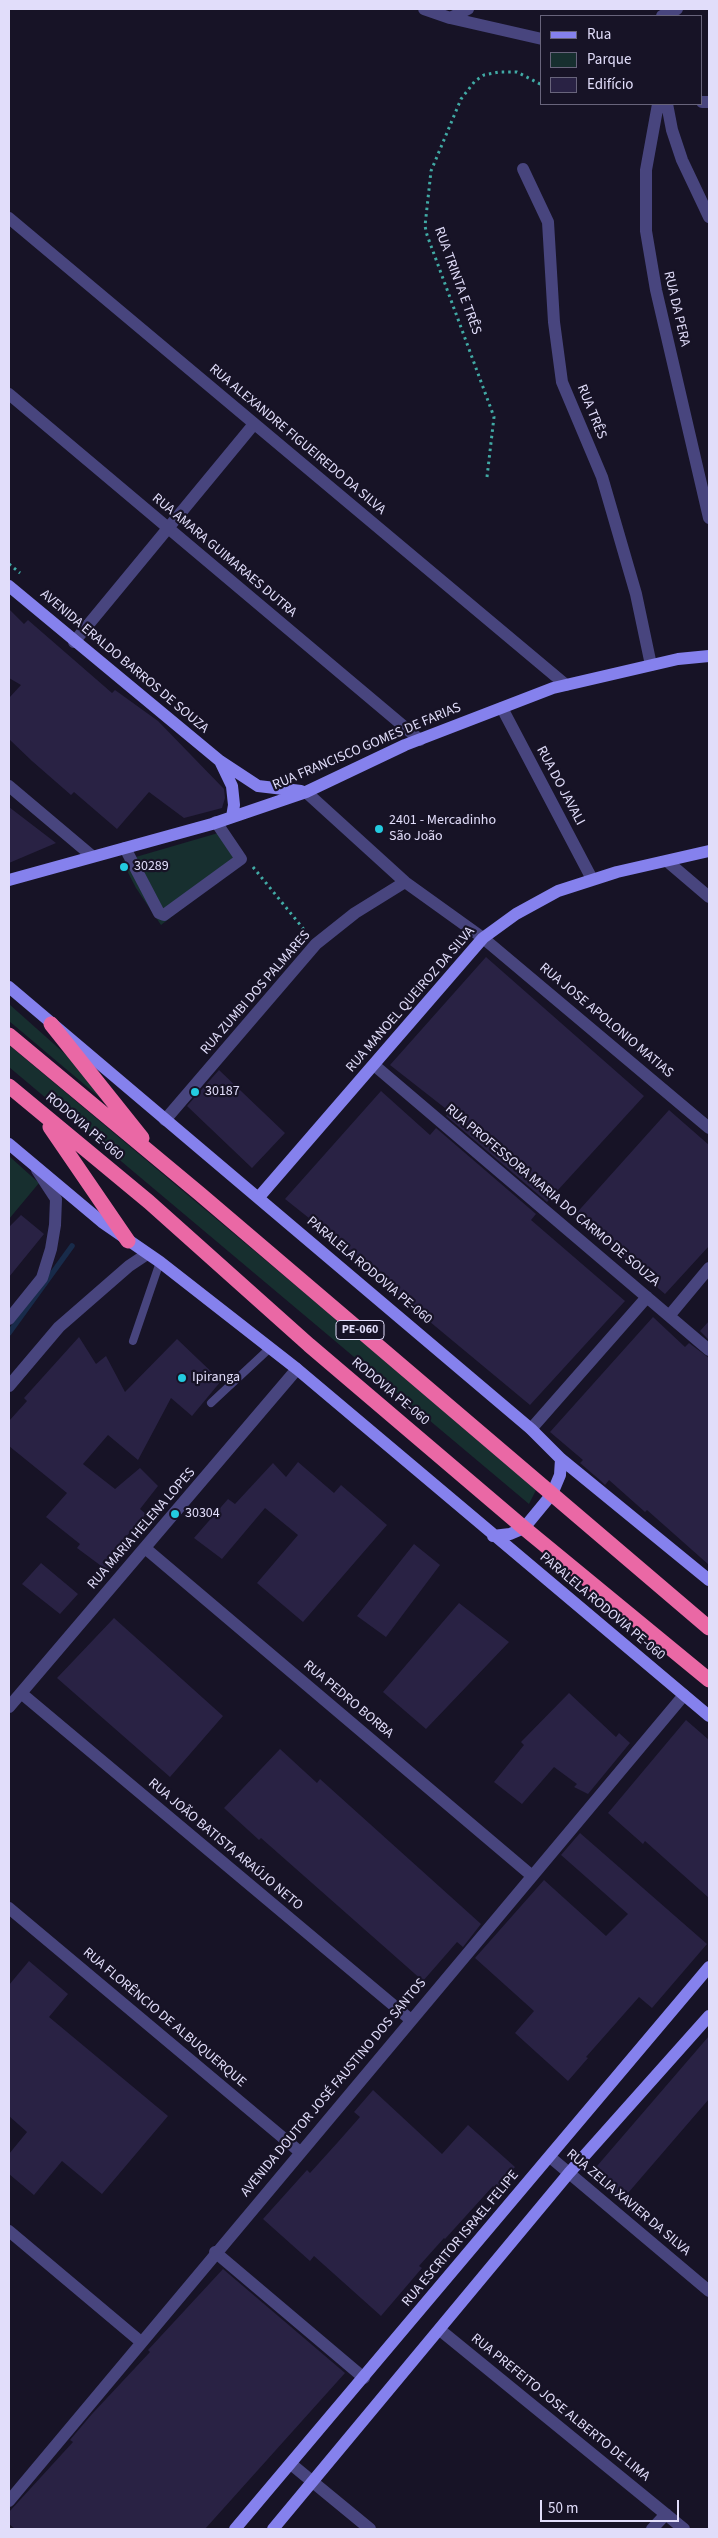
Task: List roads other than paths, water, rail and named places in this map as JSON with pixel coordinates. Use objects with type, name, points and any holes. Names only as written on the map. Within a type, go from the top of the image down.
[{"type":"highway","points":[[51,1024],[162,1162]]},
{"type":"highway","name":"RODOVIA PE-060","points":[[9,1035],[162,1162],[709,1628]]},
{"type":"highway","name":"RODOVIA PE-060","points":[[9,1086],[149,1202],[309,1345],[524,1528],[709,1680]]},
{"type":"highway","points":[[39,1111],[128,1241]]},
{"type":"street","points":[[424,9],[540,38]]},
{"type":"street","points":[[444,14],[468,9]]},
{"type":"street","points":[[664,15],[677,9]]},
{"type":"street","name":"RUA DA PERA","points":[[658,105],[646,170],[646,231],[656,290],[709,518]]},
{"type":"street","points":[[667,105],[672,130],[682,160],[709,217]]},
{"type":"street","name":"RUA TRÊS","points":[[523,168],[548,222],[554,322],[562,382],[602,477],[636,594],[651,665]]},
{"type":"street","name":"RUA ALEXANDRE FIGUEIREDO DA SILVA","points":[[9,218],[566,685]]},
{"type":"street","name":"RUA AMARA GUIMARAES DUTRA","points":[[9,394],[420,740]]},
{"type":"street","points":[[74,642],[254,424]]},
{"type":"street","name":"AVENIDA ERALDO BARROS DE SOUZA","points":[[9,586],[74,642],[220,761],[258,786],[306,792]]},
{"type":"street","name":"RUA FRANCISCO GOMES DE FARIAS","points":[[9,880],[216,822],[306,792],[420,740],[566,685],[678,659],[709,656]]},
{"type":"street","name":"RUA DO JAVALI","points":[[502,708],[592,879]]},
{"type":"street","name":"AVENIDA ERALDO BARROS DE SOUZA","points":[[220,761],[232,786],[234,805],[232,817]]},
{"type":"street","points":[[9,786],[92,856]]},
{"type":"street","name":"RUA JOSE APOLONIO MATIAS","points":[[306,792],[405,882],[484,938],[709,1128]]},
{"type":"street","points":[[124,848],[161,914],[166,913],[241,859],[216,822]]},
{"type":"street","name":"RUA MANOEL QUEIROZ DA SILVA","points":[[259,1197],[484,938],[516,914],[558,891],[592,879],[709,851]]},
{"type":"street","points":[[668,862],[709,897]]},
{"type":"street","name":"RUA ZUMBI DOS PALMARES","points":[[165,1120],[316,944],[355,913],[405,882]]},
{"type":"street","name":"PARALELA RODOVIA PE-060","points":[[9,987],[531,1429],[561,1459],[709,1580]]},
{"type":"street","name":"RUA PROFESSORA MARIA DO CARMO DE SOUZA","points":[[374,1065],[709,1350]]},
{"type":"street","name":"PARALELA RODOVIA PE-060","points":[[9,1144],[38,1170],[128,1241],[160,1262],[297,1369],[709,1716]]},
{"type":"street","points":[[9,1319],[42,1278],[51,1249],[56,1199],[38,1170]]},
{"type":"street","points":[[9,1386],[59,1327],[129,1266],[147,1254]]},
{"type":"street","points":[[670,1316],[709,1268]]},
{"type":"street","points":[[531,1429],[647,1296]]},
{"type":"street","name":"RUA MARIA HELENA LOPES","points":[[9,1707],[297,1369]]},
{"type":"street","points":[[493,1536],[510,1534],[524,1528],[552,1494],[560,1475],[561,1459]]},
{"type":"street","name":"RUA PEDRO BORBA","points":[[145,1548],[531,1875]]},
{"type":"street","name":"RUA JOÃO BATISTA ARAÚJO NETO","points":[[21,1693],[410,2020]]},
{"type":"street","name":"AVENIDA DOUTOR JOSÉ FAUSTINO DOS SANTOS","points":[[11,2493],[141,2342],[684,1695]]},
{"type":"street","name":"RUA FLORÊNCIO DE ALBUQUERQUE","points":[[9,1908],[300,2152]]},
{"type":"street","name":"RUA ESCRITOR ISRAEL FELIPE","points":[[235,2529],[709,1967]]},
{"type":"street","points":[[272,2529],[440,2330],[569,2173],[708,2019]]},
{"type":"street","name":"RUA ZELIA XAVIER DA SILVA","points":[[550,2157],[709,2291]]},
{"type":"street","points":[[9,2231],[141,2342]]},
{"type":"street","points":[[215,2252],[364,2378]]},
{"type":"street","name":"RUA PREFEITO JOSE ALBERTO DE LIMA","points":[[440,2330],[684,2529]]},
{"type":"street","points":[[291,2464],[370,2529]]},
{"type":"street","points":[[652,2529],[666,2514]]},
{"type":"lane","points":[[133,1341],[160,1262]]},
{"type":"lane","points":[[212,1403],[270,1348]]},
{"type":"waterway","points":[[9,1333],[72,1246]]},
{"type":"place","name":"2401 - Mercadinho São João","points":[[379,829]]},
{"type":"place","name":"30289","points":[[124,867]]},
{"type":"place","name":"30187","points":[[195,1092]]},
{"type":"place","name":"Ipiranga","points":[[182,1378]]},
{"type":"place","name":"30304","points":[[175,1514]]}]
